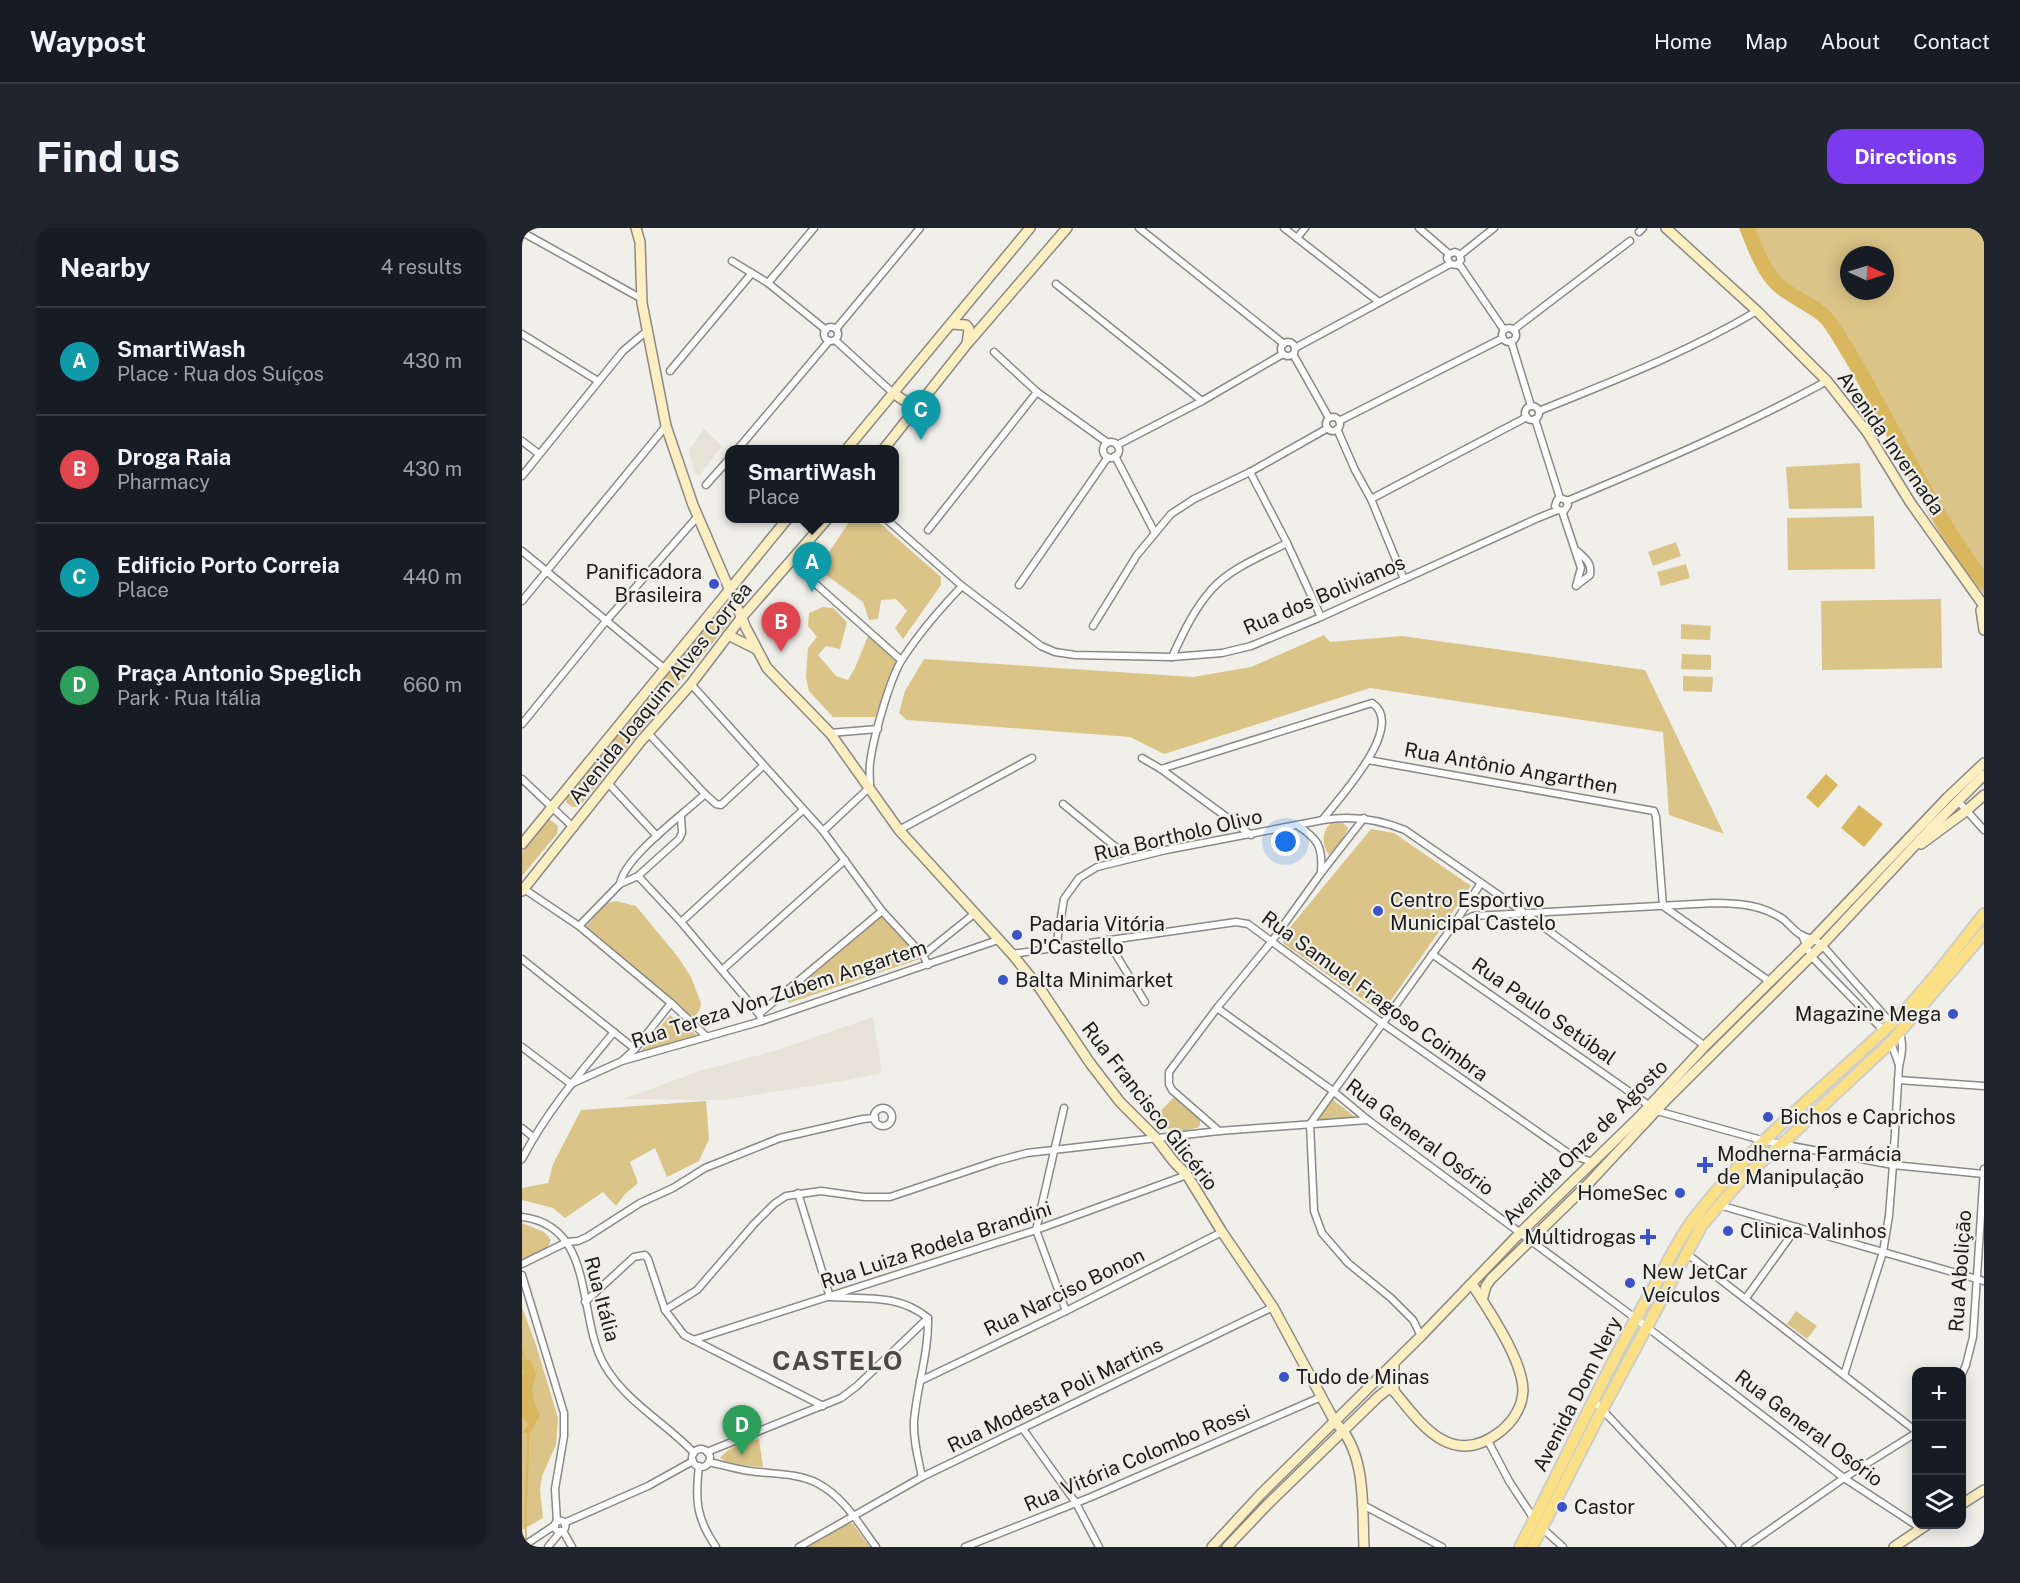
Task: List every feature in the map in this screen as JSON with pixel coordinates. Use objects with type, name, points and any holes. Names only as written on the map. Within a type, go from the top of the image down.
[{"type":"main road","name":"Rua Francisco Glicério","points":[[636,228],[640,242],[642,299],[666,426],[698,516],[729,589],[767,668],[830,733],[899,830],[1012,954],[1041,990],[1090,1063],[1114,1094],[1187,1175],[1273,1307],[1335,1422],[1344,1431],[1360,1476],[1364,1547]]},
{"type":"main road","points":[[850,445],[1030,228]]},
{"type":"main road","points":[[887,445],[968,344],[1067,228]]},
{"type":"main road","name":"Avenida Invernada","points":[[1666,228],[1757,311],[1827,381],[1867,432],[1911,502],[1971,589],[1983,610],[1984,630]]},
{"type":"main road","points":[[951,324],[966,325],[969,329],[968,344]]},
{"type":"main road","points":[[893,393],[918,406]]},
{"type":"main road","name":"Avenida Joaquim Alves Corrêa","points":[[522,844],[785,523]]},
{"type":"main road","name":"Avenida Joaquim Alves Corrêa","points":[[523,890],[648,733],[691,684],[742,617],[824,523]]},
{"type":"main road","points":[[728,635],[757,649]]},
{"type":"main road","name":"Avenida Onze de Agosto","points":[[1482,1300],[1486,1286],[1532,1241],[1646,1120],[1653,1108],[1667,1099],[1811,956],[1910,852],[1931,828],[1944,806],[1965,780],[1984,763]]},
{"type":"main road","name":"Avenida Onze de Agosto","points":[[1212,1547],[1260,1495],[1421,1336],[1520,1233],[1653,1108],[1705,1046],[1944,806],[1959,801],[1984,775]]},
{"type":"main road","points":[[1959,801],[1960,790],[1965,780]]},
{"type":"main road","points":[[1910,852],[1984,795]]},
{"type":"main road","points":[[1944,806],[1966,811]]},
{"type":"main road","name":"Avenida Dom Nery","points":[[1532,1547],[1538,1523],[1594,1401],[1635,1318],[1680,1239],[1718,1189],[1765,1141],[1888,1027],[1984,914]]},
{"type":"main road","name":"Avenida Dom Nery","points":[[1520,1547],[1538,1523],[1602,1410],[1702,1225],[1744,1177],[1891,1042],[1984,933]]},
{"type":"main road","points":[[1227,1547],[1268,1503],[1388,1389],[1394,1391],[1423,1426],[1437,1438],[1454,1444],[1471,1445],[1488,1441],[1509,1424],[1518,1409],[1523,1393],[1521,1375],[1511,1350],[1472,1284]]},
{"type":"main road","points":[[1394,1363],[1394,1391]]},
{"type":"main road","points":[[1966,1501],[1984,1490]]},
{"type":"main road","points":[[1894,1547],[1922,1529]]},
{"type":"street","points":[[768,283],[814,228]]},
{"type":"street","points":[[836,330],[920,228]]},
{"type":"street","points":[[1139,228],[1284,344],[1291,343],[1329,418]]},
{"type":"street","points":[[1284,228],[1379,302]]},
{"type":"street","points":[[1297,238],[1305,228]]},
{"type":"street","points":[[1419,228],[1449,254]]},
{"type":"street","points":[[1460,255],[1494,228]]},
{"type":"street","points":[[522,232],[642,299]]},
{"type":"street","points":[[1513,330],[1630,241]]},
{"type":"street","points":[[1449,254],[1455,252],[1460,255]]},
{"type":"street","points":[[1449,254],[1447,258],[1450,264]]},
{"type":"street","points":[[1459,264],[1460,255]]},
{"type":"street","points":[[732,261],[768,283],[826,330]]},
{"type":"street","points":[[1117,445],[1202,401],[1283,354],[1287,356],[1379,302],[1450,264],[1454,266],[1459,264]]},
{"type":"street","points":[[1459,264],[1504,330],[1503,338]]},
{"type":"street","points":[[670,371],[752,273]]},
{"type":"street","points":[[1056,284],[1202,401]]},
{"type":"street","points":[[1539,411],[1640,370],[1727,329],[1757,311]]},
{"type":"street","points":[[740,445],[832,341],[838,336],[832,327],[826,330],[824,336],[832,341],[893,393]]},
{"type":"street","points":[[1504,330],[1509,328],[1513,330]]},
{"type":"street","points":[[522,476],[623,351],[648,330]]},
{"type":"street","points":[[1511,341],[1515,335],[1513,330]]},
{"type":"street","points":[[522,334],[598,381]]},
{"type":"street","points":[[1339,421],[1503,338],[1511,341]]},
{"type":"street","points":[[1511,341],[1531,406],[1539,411]]},
{"type":"street","points":[[1283,354],[1281,350],[1284,344]]},
{"type":"street","points":[[994,352],[1037,392],[1108,443],[1113,442],[1119,450],[1112,456],[1020,585]]},
{"type":"street","points":[[1560,498],[1568,501],[1688,449],[1793,400],[1827,381]]},
{"type":"street","points":[[928,530],[1037,392]]},
{"type":"street","points":[[1527,417],[1526,410],[1531,406]]},
{"type":"street","points":[[1535,419],[1539,411]]},
{"type":"street","points":[[1371,499],[1527,417],[1535,419]]},
{"type":"street","points":[[1329,418],[1336,418],[1339,421]]},
{"type":"street","points":[[1329,418],[1326,424],[1328,428],[1331,431],[1338,429]]},
{"type":"street","points":[[1535,419],[1560,498]]},
{"type":"street","points":[[1339,421],[1338,429],[1355,470],[1371,499],[1404,579]]},
{"type":"street","points":[[522,601],[666,426]]},
{"type":"street","points":[[1093,626],[1137,555],[1171,514],[1194,499],[1250,472],[1328,428]]},
{"type":"street","points":[[522,441],[539,454]]},
{"type":"street","points":[[1108,443],[1104,448],[1112,456],[1155,533]]},
{"type":"street","points":[[706,485],[725,463]]},
{"type":"street","points":[[1250,472],[1287,543],[1321,617]]},
{"type":"street","points":[[1560,498],[1555,504],[1577,550],[1581,568],[1576,586],[1590,576],[1591,568],[1589,562],[1577,550]]},
{"type":"street","points":[[1560,511],[1568,508],[1568,501]]},
{"type":"street","name":"Rua dos Bolivianos","points":[[890,523],[962,586],[1041,646],[1075,655],[1172,657],[1222,653],[1251,646],[1560,511]]},
{"type":"street","points":[[522,724],[606,621],[698,516]]},
{"type":"street","points":[[1172,657],[1183,632],[1213,588],[1236,570],[1287,543]]},
{"type":"street","points":[[522,551],[665,669]]},
{"type":"street","points":[[810,579],[901,660]]},
{"type":"street","points":[[823,831],[870,787],[869,764],[901,660],[936,613],[962,586]]},
{"type":"street","points":[[691,684],[823,831],[882,911],[923,955],[928,965]]},
{"type":"street","points":[[1161,769],[1372,703],[1380,709],[1382,719],[1379,740],[1368,759],[1323,820]]},
{"type":"street","points":[[830,733],[878,729]]},
{"type":"street","points":[[648,733],[716,804],[721,805],[764,766]]},
{"type":"street","points":[[899,830],[1032,758]]},
{"type":"street","points":[[1142,758],[1161,769],[1251,835]]},
{"type":"street","name":"Rua Antônio Angarthen","points":[[1368,759],[1654,811],[1663,906]]},
{"type":"street","points":[[522,779],[574,828]]},
{"type":"street","points":[[608,783],[657,836]]},
{"type":"street","points":[[620,884],[627,866],[705,794]]},
{"type":"street","points":[[1959,801],[1984,830]]},
{"type":"street","points":[[1063,804],[1130,858]]},
{"type":"street","points":[[681,922],[803,810]]},
{"type":"street","points":[[579,926],[620,884],[638,876],[679,839],[682,833],[681,817]]},
{"type":"street","points":[[1219,1131],[1172,1090],[1168,1078],[1169,1072],[1216,1008],[1272,941],[1320,873],[1364,818]]},
{"type":"street","name":"Rua Bortholo Olivo","points":[[1056,947],[1064,898],[1079,878],[1097,867],[1130,858],[1323,820],[1364,818],[1384,821],[1405,830],[1526,914],[1705,1046]]},
{"type":"street","points":[[1297,825],[1317,841],[1322,858],[1320,873]]},
{"type":"street","points":[[722,970],[845,860]]},
{"type":"street","points":[[638,876],[681,922],[760,1017],[882,911]]},
{"type":"street","points":[[1421,1336],[1413,1320],[1348,1263],[1322,1233],[1314,1211],[1310,1124],[1452,927],[1481,883]]},
{"type":"street","points":[[523,890],[579,926],[671,1003],[707,1037]]},
{"type":"street","points":[[1452,927],[1473,916],[1737,903],[1762,908],[1781,918],[1802,935],[1814,938],[1822,945],[1888,1027],[1899,1066]]},
{"type":"street","points":[[1663,906],[1769,981]]},
{"type":"street","points":[[923,955],[974,914]]},
{"type":"street","name":"Rua Samuel Fragoso Coimbra","points":[[1012,954],[1236,922],[1248,924],[1382,1023],[1571,1155],[1593,1162]]},
{"type":"street","points":[[1802,935],[1811,956],[1888,1027],[1900,1032],[1902,1037],[1889,1216],[1883,1252],[1844,1375]]},
{"type":"street","name":"Rua Tereza Von Zubem Angartem","points":[[571,1084],[622,1061],[707,1037],[760,1017],[928,965],[998,940]]},
{"type":"street","points":[[1107,940],[1145,1002]]},
{"type":"street","name":"Rua Paulo Setúbal","points":[[1432,954],[1653,1108],[1765,1141],[1893,1165],[1984,1174]]},
{"type":"street","points":[[522,959],[635,1049]]},
{"type":"street","points":[[622,1061],[635,1049],[671,1003]]},
{"type":"street","name":"Rua General Osório","points":[[1216,1008],[1333,1091],[1368,1120],[1647,1327],[1844,1478],[1912,1519]]},
{"type":"street","points":[[522,1159],[533,1137],[571,1084],[614,1032]]},
{"type":"street","points":[[522,1047],[571,1084]]},
{"type":"street","points":[[1898,1080],[1984,1086]]},
{"type":"street","points":[[1064,1108],[1036,1230],[1066,1311]]},
{"type":"street","points":[[522,1264],[567,1242],[587,1237],[640,1203],[673,1188],[705,1168],[780,1138],[875,1118]]},
{"type":"street","points":[[665,1310],[686,1299],[697,1290],[774,1204],[786,1196],[821,1191],[864,1197],[890,1197],[1027,1153],[1155,1137],[1368,1120]]},
{"type":"street","points":[[522,1128],[533,1137]]},
{"type":"street","name":"Rua Abolição","points":[[1965,1367],[1973,1337],[1981,1280],[1984,1169]]},
{"type":"street","name":"Rua Luiza Rodela Brandini","points":[[693,1340],[1036,1230],[1187,1175]]},
{"type":"street","points":[[798,1193],[830,1297],[896,1300],[918,1310],[928,1318]]},
{"type":"street","points":[[1718,1205],[1981,1280]]},
{"type":"street","name":"Rua Itália","points":[[522,1217],[532,1218],[553,1227],[567,1242],[579,1268],[595,1341],[604,1365],[616,1381],[694,1453]]},
{"type":"street","points":[[1746,1298],[1797,1227]]},
{"type":"street","name":"Rua Narciso Bonon","points":[[920,1381],[1066,1311],[1222,1232]]},
{"type":"street","points":[[1686,1253],[1912,1428]]},
{"type":"street","points":[[585,1302],[634,1257],[645,1255],[665,1310],[676,1328],[684,1335],[823,1406]]},
{"type":"street","points":[[522,1275],[564,1413],[564,1436],[555,1489],[559,1523],[565,1528],[548,1547]]},
{"type":"street","name":"Rua Modesta Poli Martins","points":[[799,1547],[922,1477],[1273,1307]]},
{"type":"street","points":[[922,1477],[914,1437],[914,1422],[928,1337],[928,1318]]},
{"type":"street","points":[[707,1452],[841,1398],[928,1318]]},
{"type":"street","name":"Rua Vitória Colombo Rossi","points":[[965,1547],[1076,1503],[1321,1397]]},
{"type":"street","points":[[1594,1401],[1732,1547]]},
{"type":"street","points":[[1023,1430],[1076,1503],[1100,1547]]},
{"type":"street","points":[[1745,1547],[1844,1478],[1912,1435]]},
{"type":"street","points":[[1488,1441],[1515,1491],[1538,1523],[1563,1547]]},
{"type":"street","points":[[699,1449],[707,1452],[710,1457],[705,1466],[699,1466],[693,1461],[694,1453],[699,1449]]},
{"type":"street","points":[[523,1546],[559,1523],[648,1486],[693,1461]]},
{"type":"street","points":[[708,1462],[816,1482],[834,1495],[876,1547]]},
{"type":"street","points":[[699,1466],[696,1492],[698,1510],[705,1530],[716,1547]]},
{"type":"street","points":[[1361,1504],[1442,1547]]},
{"type":"street","points":[[562,1531],[572,1547]]},
{"type":"street","points":[[523,1546],[532,1547]]},
{"type":"shaded area","points":[[1744,228],[1984,228],[1984,595],[1943,540],[1924,506],[1919,491],[1876,411],[1846,336],[1829,311],[1772,282]]},
{"type":"shaded area","points":[[704,429],[722,446],[699,476],[694,472],[689,450]]},
{"type":"shaded area","points":[[1860,463],[1862,508],[1789,509],[1786,467]]},
{"type":"shaded area","points":[[1874,516],[1875,569],[1788,570],[1787,518]]},
{"type":"shaded area","points":[[848,523],[880,523],[941,577],[941,585],[903,639],[895,628],[907,611],[896,599],[881,600],[878,619],[869,620],[863,602],[818,569]]},
{"type":"shaded area","points":[[1676,542],[1681,556],[1653,566],[1648,552]]},
{"type":"shaded area","points":[[1686,564],[1690,578],[1661,586],[1657,572]]},
{"type":"shaded area","points":[[1941,599],[1942,668],[1822,670],[1821,601]]},
{"type":"shaded area","points":[[728,607],[733,618],[579,807],[572,807],[566,802],[567,797],[716,613],[721,608]]},
{"type":"shaded area","points":[[823,607],[833,608],[847,622],[840,649],[826,646],[818,655],[836,676],[848,680],[868,636],[897,661],[875,717],[833,717],[809,691],[806,677],[808,648],[817,637],[808,626],[809,613]]},
{"type":"shaded area","points":[[1681,624],[1711,626],[1710,640],[1681,639]]},
{"type":"shaded area","points":[[1324,635],[1330,642],[1402,636],[1645,670],[1724,834],[1669,815],[1663,732],[1370,688],[1164,754],[1130,737],[907,720],[899,713],[905,691],[924,659],[1193,677],[1251,667]]},
{"type":"shaded area","points":[[1682,654],[1711,655],[1711,670],[1681,669]]},
{"type":"shaded area","points":[[1683,676],[1713,677],[1712,692],[1683,691]]},
{"type":"shaded area","points":[[1826,774],[1838,785],[1818,808],[1806,797]]},
{"type":"shaded area","points":[[1859,805],[1883,824],[1864,847],[1841,828]]},
{"type":"shaded area","points":[[549,819],[558,826],[557,834],[522,876],[522,852]]},
{"type":"shaded area","points":[[1331,823],[1343,823],[1348,828],[1342,840],[1329,855],[1324,839],[1325,830]]},
{"type":"shaded area","name":"Centro Esportivo Municipal Castelo","points":[[1371,829],[1394,833],[1471,886],[1382,1013],[1284,944],[1282,937]]},
{"type":"shaded area","points":[[616,901],[636,906],[678,957],[691,977],[701,1003],[695,1017],[685,1012],[586,926],[607,903]]},
{"type":"shaded area","points":[[883,914],[920,959],[789,1003],[786,998]]},
{"type":"shaded area","points":[[670,1015],[697,1035],[636,1057]]},
{"type":"shaded area","points":[[873,1017],[882,1073],[722,1100],[623,1099],[700,1071],[774,1051]]},
{"type":"shaded area","points":[[1175,1096],[1200,1118],[1200,1125],[1197,1128],[1176,1131],[1156,1125],[1153,1119]]},
{"type":"shaded area","points":[[1332,1099],[1355,1117],[1317,1122]]},
{"type":"shaded area","points":[[706,1101],[709,1139],[699,1161],[667,1177],[655,1148],[630,1162],[638,1183],[616,1206],[603,1192],[565,1218],[553,1208],[522,1200],[522,1188],[548,1183],[553,1164],[581,1110]]},
{"type":"shaded area","points":[[522,1223],[544,1232],[551,1240],[548,1247],[522,1260]]},
{"type":"shaded area","points":[[522,1307],[558,1418],[556,1445],[542,1476],[540,1490],[543,1518],[522,1530]]},
{"type":"shaded area","points":[[1796,1311],[1817,1326],[1807,1339],[1787,1324]]},
{"type":"shaded area","points":[[530,1359],[536,1373],[532,1390],[534,1403],[540,1415],[530,1433],[523,1433],[528,1424],[522,1417],[522,1375],[524,1373],[522,1361]]},
{"type":"shaded area","points":[[759,1439],[763,1467],[736,1464],[720,1458],[733,1448]]},
{"type":"shaded area","points":[[849,1522],[870,1547],[806,1547]]},
{"type":"waterway","points":[[1747,228],[1759,258],[1777,284],[1820,313],[1831,324],[1942,520],[1984,582]]},
{"type":"waterway","points":[[522,1350],[526,1362]]},
{"type":"waterway","points":[[526,1539],[528,1430]]},
{"type":"place","name":"Edificio Porto Correia","points":[[921,440]]},
{"type":"place","name":"Panificadora Brasileira","points":[[714,584]]},
{"type":"place","name":"SmartiWash","points":[[812,592]]},
{"type":"place","name":"Droga Raia","points":[[781,652]]},
{"type":"place","name":"Centro Esportivo Municipal Castelo","points":[[1378,911]]},
{"type":"place","name":"Padaria Vitória D'Castello","points":[[1017,935]]},
{"type":"place","name":"Balta Minimarket","points":[[1003,980]]},
{"type":"place","name":"Magazine Mega","points":[[1953,1014]]},
{"type":"place","name":"Bichos e Caprichos","points":[[1768,1117]]},
{"type":"place","name":"Modherna Farmácia de Manipulação","points":[[1705,1165]]},
{"type":"place","name":"HomeSec","points":[[1680,1193]]},
{"type":"place","name":"Clinica Valinhos","points":[[1728,1231]]},
{"type":"place","name":"Multidrogas","points":[[1648,1237]]},
{"type":"place","name":"New JetCar Veículos","points":[[1630,1283]]},
{"type":"place","name":"Tudo de Minas","points":[[1284,1377]]},
{"type":"place","name":"Praça Antonio Speglich","points":[[742,1455]]},
{"type":"place","name":"Castor","points":[[1562,1507]]},
{"type":"district","name":"CASTELO","points":[[838,1361]]}]
